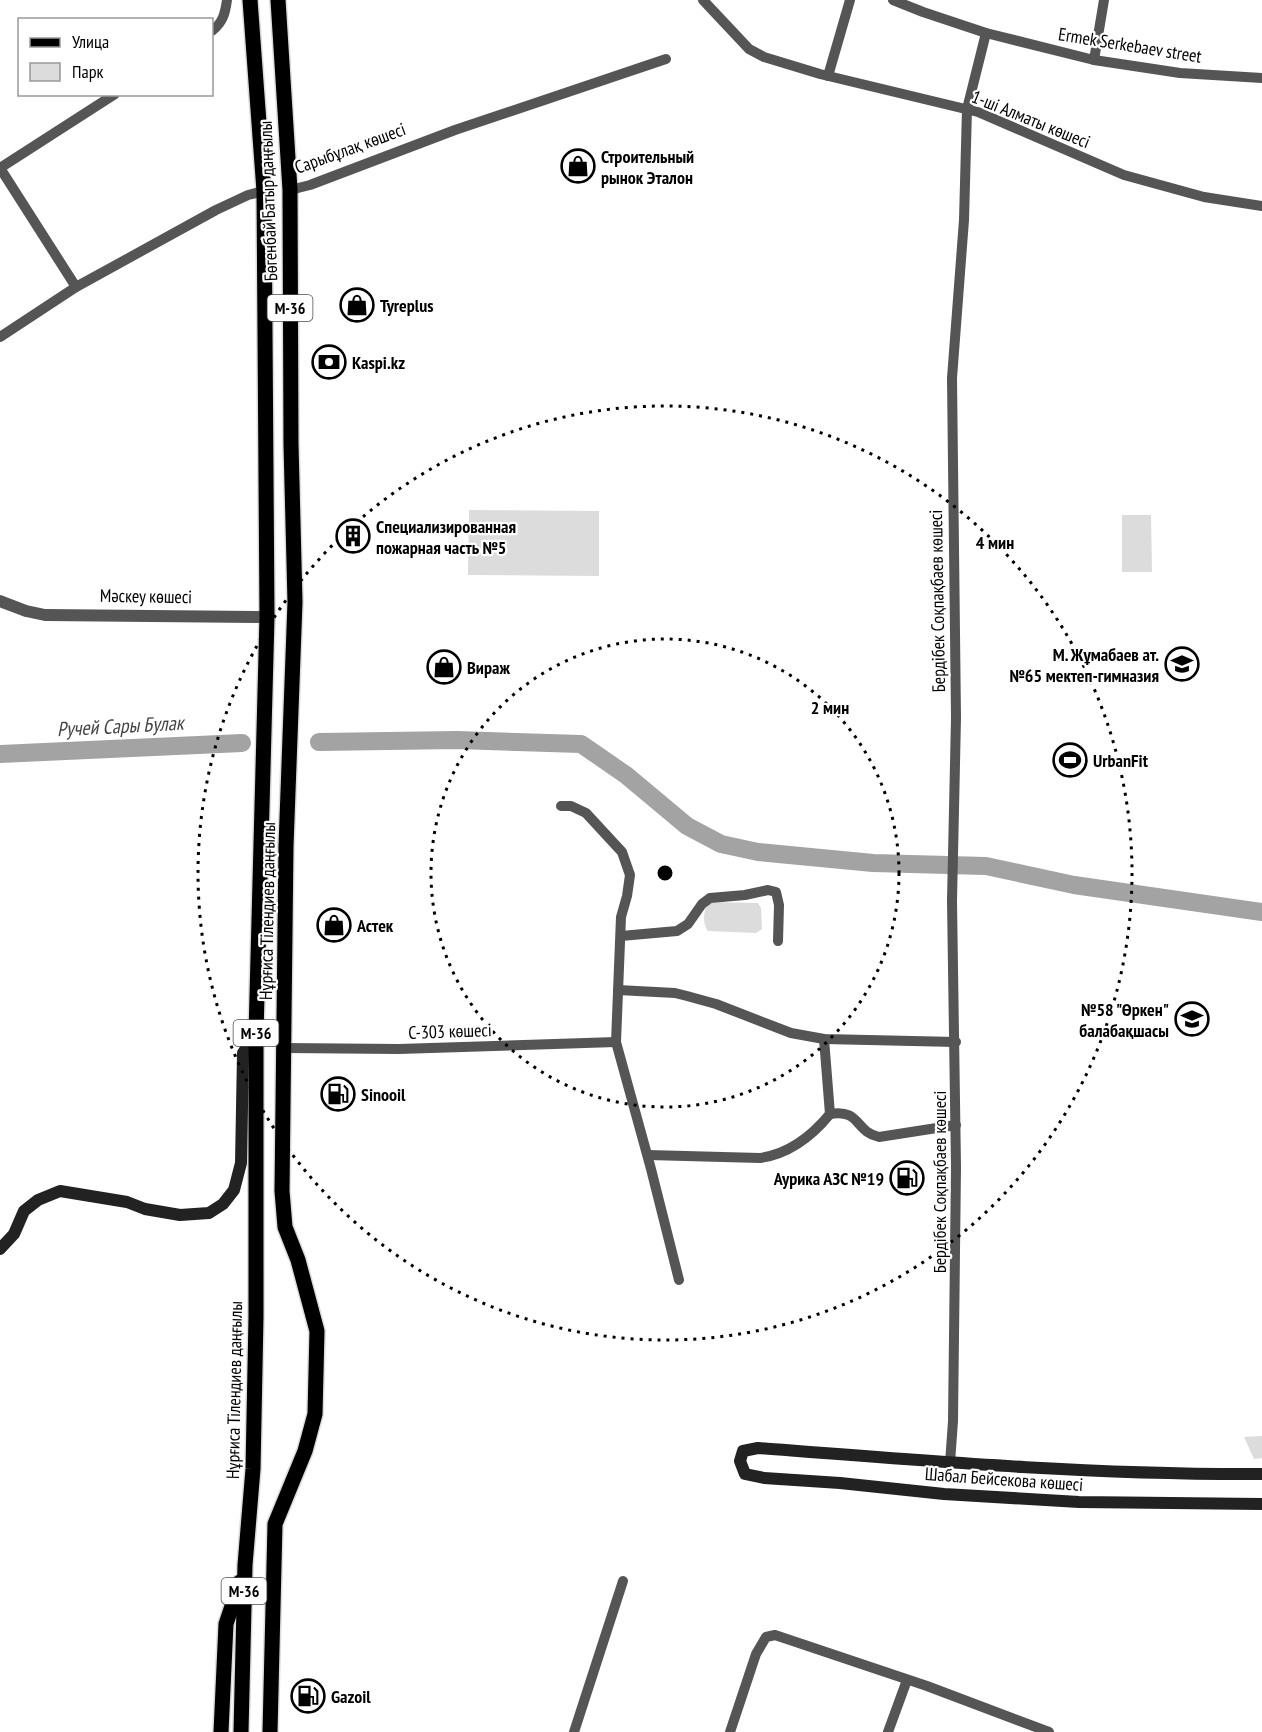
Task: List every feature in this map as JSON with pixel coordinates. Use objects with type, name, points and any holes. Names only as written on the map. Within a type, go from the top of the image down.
[{"type":"main road","name":"Бөгенбай Батыр даңғылы","points":[[250,0],[264,191],[267,616]]},
{"type":"main road","name":"Бөгенбай Батыр даңғылы","points":[[278,0],[290,190],[294,617]]},
{"type":"main road","name":"Сарыбұлақ көшесі","points":[[264,191],[290,190]]},
{"type":"main road","name":"Мәскеу көшесі","points":[[267,616],[294,617]]},
{"type":"main road","name":"Нұрғиса Тілендиев даңғылы","points":[[241,1732],[245,1565],[253,1469],[255,1386],[256,1034],[267,616]]},
{"type":"main road","name":"Нұрғиса Тілендиев даңғылы","points":[[270,1732],[274,1524],[305,1451],[315,1414],[317,1331],[298,1260],[285,1227],[282,1191],[286,846],[294,617]]},
{"type":"main road","points":[[260,844],[286,846]]},
{"type":"main road","points":[[0,1249],[14,1234],[24,1211],[38,1200],[60,1191],[180,1215],[209,1213],[223,1204],[234,1190],[241,1164],[243,1053],[256,1034]]},
{"type":"main road","name":"Шабал Бейсекова көшесі","points":[[1262,1474],[1166,1473],[950,1463],[758,1448],[743,1451],[740,1456],[741,1467],[745,1474],[764,1478],[944,1494],[1078,1502],[1262,1504]]},
{"type":"main road","points":[[249,1523],[274,1524]]},
{"type":"main road","points":[[221,1732],[226,1624],[245,1565]]},
{"type":"street","points":[[213,30],[224,17],[227,0]]},
{"type":"street","name":"1-ші Алматы көшесі","points":[[703,0],[749,49],[764,57],[828,76],[978,112],[1124,175],[1204,197],[1262,206]]},
{"type":"street","points":[[828,76],[850,0]]},
{"type":"street","name":"Ermek Serkebaev street","points":[[893,0],[913,4],[986,33],[1094,60],[1180,73],[1262,78]]},
{"type":"street","points":[[1094,60],[1104,0]]},
{"type":"street","name":"Бердібек Соқпақбаев көшесі","points":[[950,1463],[953,1421],[956,1125],[952,901],[956,718],[952,408],[964,220],[967,109],[986,33]]},
{"type":"street","name":"Сарыбұлақ көшесі","points":[[290,190],[310,185],[455,130],[666,59]]},
{"type":"street","points":[[76,287],[0,168],[112,96]]},
{"type":"street","name":"Сарыбұлақ көшесі","points":[[0,337],[76,287],[216,210],[248,195],[264,191]]},
{"type":"street","name":"Мәскеу көшесі","points":[[0,601],[26,611],[45,615],[267,616]]},
{"type":"street","points":[[561,806],[571,806],[586,813],[622,852],[630,875],[621,917],[616,1042],[648,1155],[679,1280]]},
{"type":"street","points":[[621,936],[677,931],[688,924],[702,904],[710,898],[745,895],[768,890],[776,892],[779,905],[778,941]]},
{"type":"street","points":[[618,990],[675,993],[716,1004],[791,1033],[824,1039],[956,1042]]},
{"type":"street","points":[[824,1039],[830,1114]]},
{"type":"street","name":"С-303 көшесі","points":[[284,1048],[399,1049],[616,1042]]},
{"type":"street","points":[[648,1155],[760,1158],[777,1155],[820,1127],[830,1114],[841,1112],[850,1114],[869,1135],[879,1137],[956,1125]]},
{"type":"street","points":[[574,1732],[623,1581]]},
{"type":"street","points":[[729,1732],[761,1642],[766,1637],[775,1635],[907,1680],[1047,1732]]},
{"type":"street","points":[[888,1732],[907,1680]]},
{"type":"green space","points":[[469,510],[599,511],[599,576],[468,575]]},
{"type":"green space","points":[[1122,515],[1151,515],[1152,572],[1122,572]]},
{"type":"green space","points":[[709,902],[758,903],[761,908],[762,929],[756,933],[708,931],[704,916]]},
{"type":"green space","points":[[1262,1436],[1262,1458],[1254,1459],[1244,1437]]},
{"type":"waterway","points":[[319,742],[457,740],[581,744],[626,775],[687,826],[721,844],[758,852],[873,863],[986,866],[1074,885],[1262,912]]},
{"type":"waterway","name":"Ручей Сары Булак","points":[[0,754],[242,743]]},
{"type":"place","name":"Строительный рынок Эталон","points":[[578,166]]},
{"type":"place","name":"Tyreplus","points":[[357,305]]},
{"type":"place","name":"Kaspi.kz","points":[[329,362]]},
{"type":"place","name":"Специализированная пожарная часть №5","points":[[353,536]]},
{"type":"place","name":"М. Жұмабаев ат. №65 мектеп-гимназия","points":[[1182,664]]},
{"type":"place","name":"Вираж","points":[[444,667]]},
{"type":"place","name":"UrbanFit","points":[[1070,760]]},
{"type":"place","name":"Астек","points":[[334,925]]},
{"type":"place","name":"№58 \"Өркен\" балабақшасы","points":[[1192,1019]]},
{"type":"place","name":"Sinooil","points":[[338,1094]]},
{"type":"place","name":"Аурика АЗС №19","points":[[907,1178]]},
{"type":"place","name":"Gazoil","points":[[308,1696]]}]
